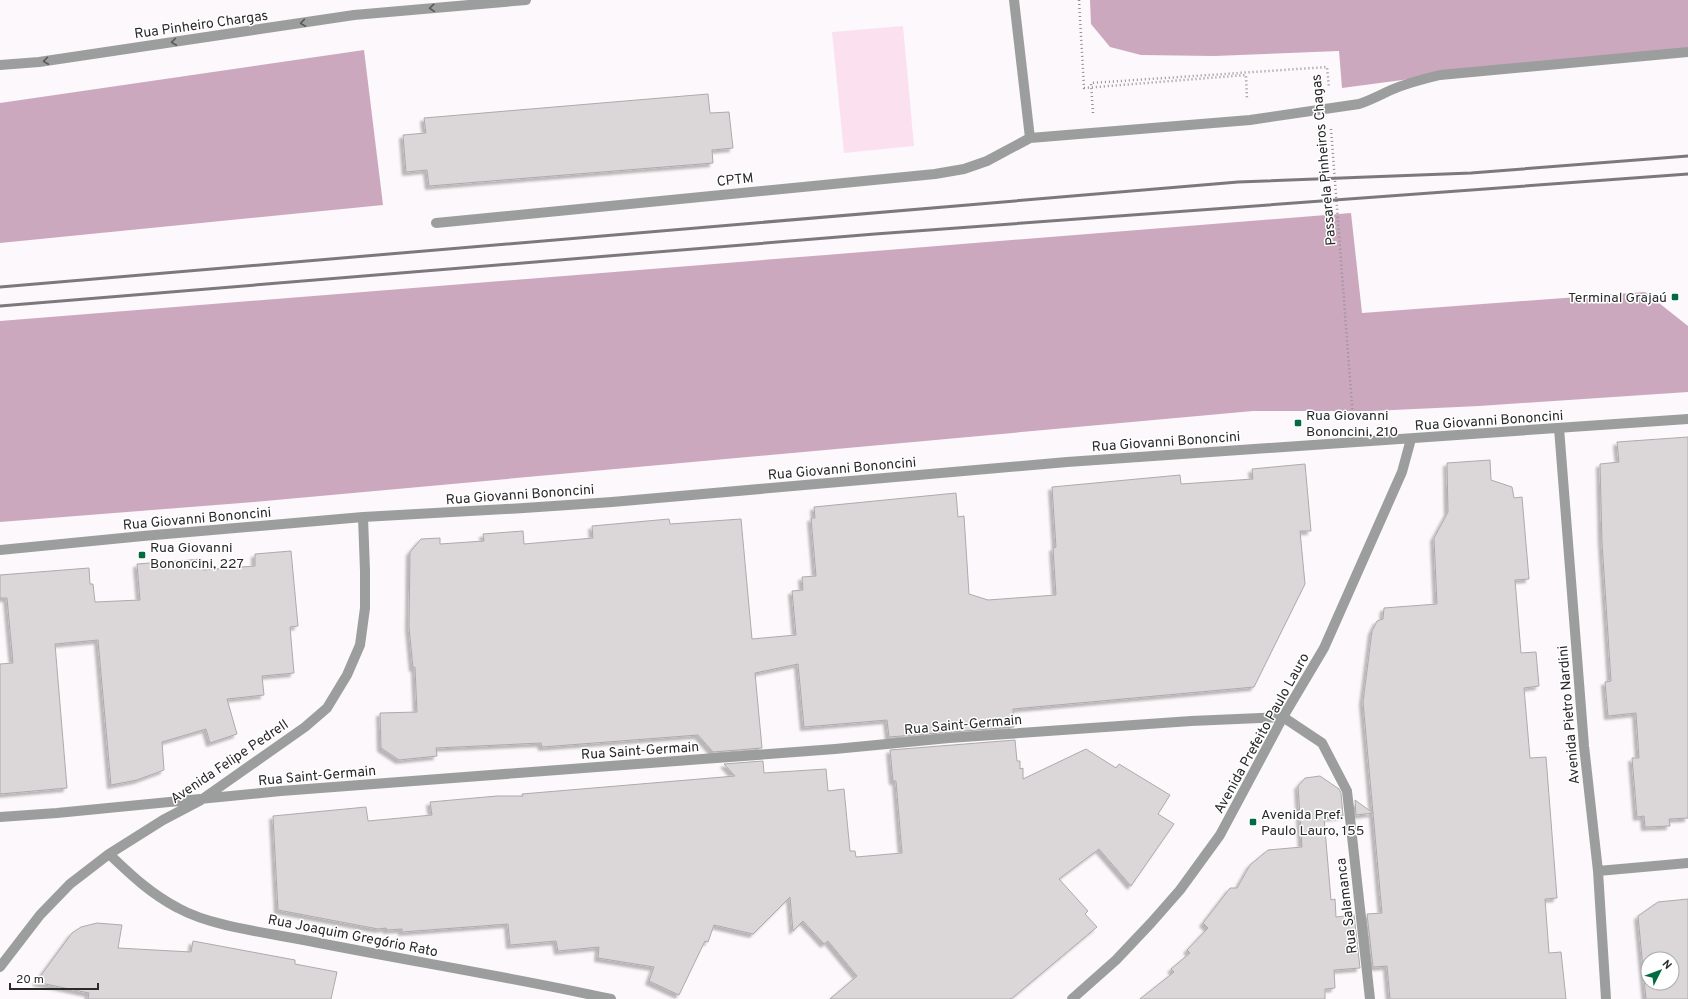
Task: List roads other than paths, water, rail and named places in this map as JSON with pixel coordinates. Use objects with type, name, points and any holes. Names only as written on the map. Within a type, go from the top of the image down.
[{"type":"street","name":"Rua Pinheiro Chargas","points":[[0,65],[39,62],[354,15],[526,0]]},
{"type":"street","points":[[1014,0],[1030,138],[1250,120],[1359,104],[1373,100],[1390,90],[1412,82],[1440,75],[1688,52]]},
{"type":"street","name":"CPTM","points":[[436,223],[935,174],[964,169],[987,161],[1030,138]]},
{"type":"street","name":"Rua Giovanni Bononcini","points":[[0,550],[363,517],[524,508],[714,494],[1059,463],[1688,419]]},
{"type":"street","name":"Avenida Pietro Nardini","points":[[1559,428],[1584,746],[1598,871],[1606,999]]},
{"type":"street","name":"Avenida Prefeito Paulo Lauro","points":[[1072,999],[1116,960],[1180,890],[1220,835],[1284,717],[1324,648],[1402,472],[1411,439]]},
{"type":"street","name":"Avenida Felipe Pedrell","points":[[0,967],[40,916],[70,884],[109,854],[163,820],[201,800],[305,727],[327,708],[347,675],[360,645],[365,608],[363,517]]},
{"type":"street","name":"Rua Saint-Germain","points":[[0,817],[201,800],[281,791],[835,749],[948,738],[1191,721],[1284,717]]},
{"type":"street","name":"Rua Salamanca","points":[[1284,717],[1322,742],[1347,791],[1370,999]]},
{"type":"street","name":"Rua Joaquim Gregório Rato","points":[[109,854],[146,889],[178,909],[211,921],[372,953],[522,980],[611,999]]},
{"type":"street","points":[[1598,871],[1688,863]]},
{"type":"railway","points":[[0,287],[1238,182],[1471,173],[1688,156]]},
{"type":"railway","points":[[0,306],[875,234],[1688,174]]},
{"type":"place","name":"Terminal Grajaú","points":[[1675,297]]},
{"type":"place","name":"Rua Giovanni Bononcini, 210","points":[[1298,423]]},
{"type":"place","name":"Rua Giovanni Bononcini, 227","points":[[142,555]]},
{"type":"place","name":"Avenida Pref. Paulo Lauro, 155","points":[[1253,822]]}]
